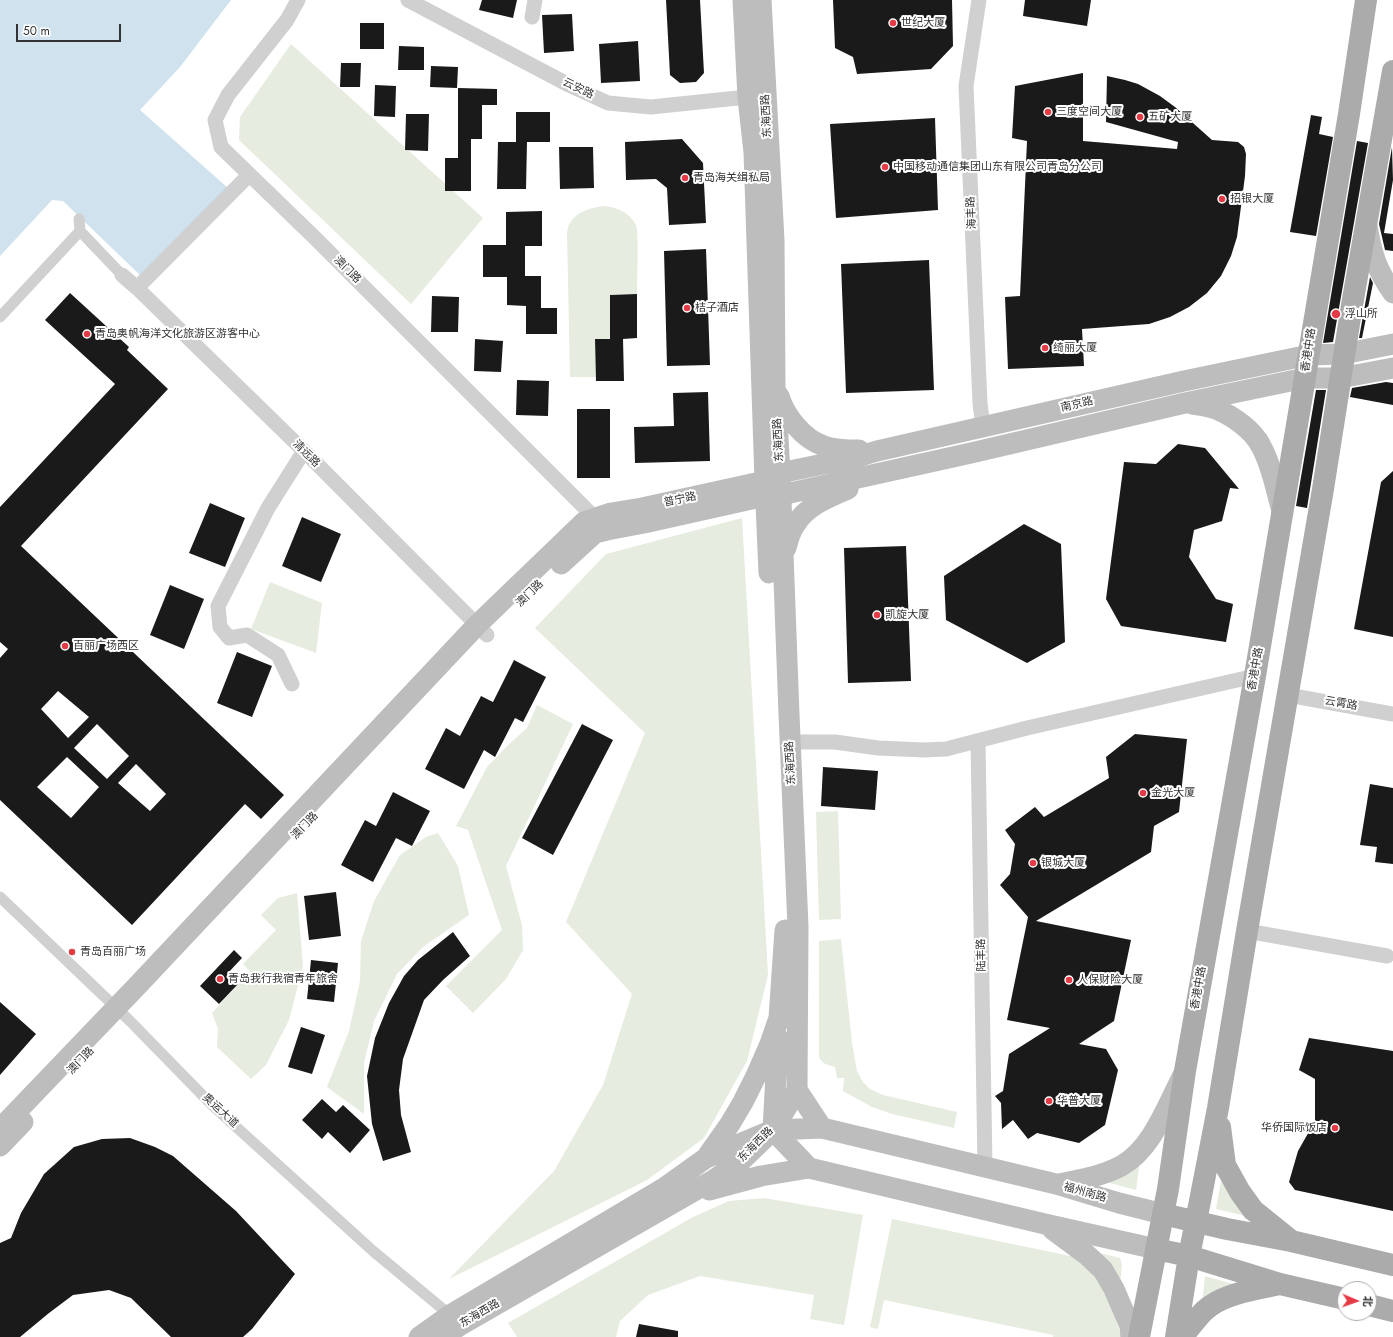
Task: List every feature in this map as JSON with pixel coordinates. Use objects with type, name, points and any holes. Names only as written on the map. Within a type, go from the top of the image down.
[{"type":"main road","name":"东海西路","points":[[455,1329],[706,1158],[730,1124],[756,1076],[770,1044],[779,1018],[783,977],[785,926],[776,715],[773,486],[775,385],[774,240],[757,96],[743,0]]},
{"type":"main road","name":"东海西路","points":[[419,1337],[455,1329],[715,1179],[740,1162],[773,1130],[797,1090],[798,927],[783,560],[773,486],[754,152],[761,0]]},
{"type":"main road","name":"香港中路","points":[[1139,1337],[1168,1189],[1185,1071],[1255,676],[1309,355],[1328,230],[1349,114],[1366,0]]},
{"type":"main road","points":[[1176,1337],[1195,1222],[1218,1108],[1323,488],[1366,223],[1393,71]]},
{"type":"main road","points":[[1366,223],[1372,255],[1382,278],[1393,293]]},
{"type":"main road","name":"南京路","points":[[773,486],[877,451],[1184,381],[1309,355],[1344,354],[1393,344]]},
{"type":"main road","points":[[773,486],[882,473],[1185,403],[1305,378],[1340,378],[1393,368]]},
{"type":"main road","points":[[775,385],[788,415],[804,434],[814,442],[824,447],[877,451]]},
{"type":"main road","points":[[1185,403],[1216,409],[1236,420],[1261,444],[1267,459],[1282,511]]},
{"type":"main road","points":[[783,560],[790,535],[795,524],[806,512],[816,504],[882,473]]},
{"type":"main road","name":"普宁路","points":[[601,524],[644,524],[773,486]]},
{"type":"main road","name":"澳门路","points":[[0,1146],[120,1012],[482,630],[595,533],[601,524]]},
{"type":"main road","name":"澳门路","points":[[0,1129],[120,1012]]},
{"type":"main road","points":[[779,1018],[773,1130],[809,1168]]},
{"type":"main road","points":[[1056,1184],[1091,1178],[1121,1166],[1141,1151],[1154,1132],[1185,1071]]},
{"type":"main road","points":[[797,1090],[822,1128]]},
{"type":"main road","points":[[1218,1108],[1225,1165],[1240,1192],[1253,1210],[1291,1241]]},
{"type":"main road","name":"福州南路","points":[[773,1130],[822,1128],[1056,1184],[1119,1203],[1195,1222],[1291,1241],[1393,1265]]},
{"type":"main road","points":[[706,1158],[773,1130]]},
{"type":"main road","points":[[682,1198],[761,1176],[809,1168],[1045,1224],[1189,1256],[1280,1284],[1337,1297]]},
{"type":"main road","points":[[1045,1224],[1087,1255],[1103,1270],[1114,1288],[1130,1326],[1131,1337]]},
{"type":"main road","points":[[1182,1337],[1205,1310],[1221,1300],[1242,1293],[1280,1284]]},
{"type":"main road","points":[[1377,1307],[1393,1311]]},
{"type":"street","name":"澳门路","points":[[298,0],[287,20],[228,94],[215,120],[221,147],[601,524]]},
{"type":"street","name":"云安路","points":[[408,0],[569,85],[608,103],[651,107],[757,96]]},
{"type":"street","points":[[532,17],[535,0]]},
{"type":"street","name":"海丰路","points":[[979,0],[966,86],[980,403],[983,427]]},
{"type":"street","points":[[137,288],[249,175]]},
{"type":"street","points":[[79,219],[80,231],[122,275]]},
{"type":"street","points":[[0,317],[80,231]]},
{"type":"street","name":"清远路","points":[[122,275],[304,451],[482,630]]},
{"type":"street","points":[[292,684],[278,656],[246,635],[230,638],[220,627],[218,606],[268,508],[304,451]]},
{"type":"street","points":[[790,742],[835,742],[878,748],[924,750],[946,749],[978,742],[1027,728],[1255,676]]},
{"type":"street","name":"云霄路","points":[[1288,695],[1393,714]]},
{"type":"street","name":"陆丰路","points":[[978,742],[985,1167]]},
{"type":"street","name":"奥运大道","points":[[0,897],[120,1012],[212,1105],[373,1251],[455,1329]]},
{"type":"street","points":[[1247,931],[1387,956]]},
{"type":"shaded area","points":[[291,44],[483,218],[411,304],[239,140],[240,117]]},
{"type":"shaded area","points":[[605,206],[623,211],[636,225],[638,247],[637,294],[610,295],[610,339],[595,339],[596,377],[570,377],[567,232],[569,224],[577,215],[595,207]]},
{"type":"shaded area","points":[[742,518],[768,975],[747,1061],[704,1138],[647,1180],[449,1279],[554,1171],[603,1085],[632,994],[566,922],[645,733],[535,628],[606,554]]},
{"type":"shaded area","points":[[270,582],[322,603],[316,653],[251,629]]},
{"type":"shaded area","points":[[537,705],[573,724],[506,866],[522,925],[523,950],[506,979],[473,1013],[446,986],[502,930],[468,830],[456,826],[487,767],[527,728]]},
{"type":"shaded area","points":[[838,811],[841,919],[819,920],[816,812]]},
{"type":"shaded area","points":[[438,833],[458,866],[469,915],[423,947],[397,974],[374,1021],[364,1063],[364,1114],[327,1087],[349,1031],[360,981],[361,941],[374,901],[400,855],[426,837]]},
{"type":"shaded area","points":[[297,893],[303,966],[289,1020],[266,1065],[251,1079],[217,1047],[218,1029],[212,1013],[250,971],[243,964],[276,930],[261,915],[278,898]]},
{"type":"shaded area","points":[[841,939],[852,1043],[857,1071],[863,1082],[870,1089],[883,1095],[957,1112],[954,1128],[892,1114],[872,1107],[843,1091],[844,1078],[837,1078],[835,1067],[826,1064],[820,1059],[819,941]]},
{"type":"shaded area","points":[[1141,1153],[1136,1190],[1091,1178]]},
{"type":"shaded area","points":[[1221,1181],[1246,1216],[1216,1209]]},
{"type":"shaded area","points":[[764,1198],[863,1215],[844,1325],[810,1319],[814,1295],[700,1276],[648,1295],[620,1321],[616,1337],[517,1337],[508,1323],[693,1217],[729,1201]]},
{"type":"shaded area","points":[[892,1219],[1080,1258],[1104,1287],[1122,1337],[1053,1337],[1053,1335],[884,1300],[878,1329],[870,1327]]},
{"type":"shaded area","points":[[1100,1253],[1120,1258],[1122,1266],[1120,1284]]},
{"type":"shaded area","points":[[1205,1276],[1240,1286],[1202,1306]]},
{"type":"water","points":[[0,0],[231,0],[180,67],[140,110],[228,188],[141,276],[63,201],[52,200],[0,256]]},
{"type":"building","points":[[482,0],[517,0],[513,18],[479,10]]},
{"type":"building","points":[[666,0],[700,0],[704,73],[696,82],[680,83],[670,75]]},
{"type":"building","name":"世纪大厦","points":[[833,0],[952,0],[953,46],[931,69],[857,74],[853,57],[835,48]]},
{"type":"building","points":[[1025,0],[1091,0],[1087,26],[1023,16]]},
{"type":"building","points":[[572,14],[574,51],[544,53],[542,15]]},
{"type":"building","points":[[360,23],[384,23],[384,49],[360,49]]},
{"type":"building","points":[[638,41],[640,81],[601,83],[599,44]]},
{"type":"building","points":[[399,46],[424,47],[424,70],[398,70]]},
{"type":"building","points":[[341,63],[361,63],[360,87],[340,87]]},
{"type":"building","points":[[431,66],[458,67],[457,88],[430,87]]},
{"type":"building","points":[[1083,73],[1083,141],[1177,149],[1178,142],[1106,122],[1107,76],[1138,84],[1160,96],[1175,107],[1212,140],[1238,142],[1244,147],[1246,154],[1245,176],[1237,237],[1231,256],[1221,276],[1207,293],[1189,307],[1170,317],[1149,324],[1082,329],[1084,366],[1008,369],[1005,297],[1020,296],[1027,141],[1012,138],[1015,86]]},
{"type":"building","points":[[375,85],[396,86],[395,117],[374,116]]},
{"type":"building","points":[[458,88],[497,89],[497,105],[482,105],[482,139],[471,139],[471,191],[445,191],[445,158],[458,158]]},
{"type":"building","points":[[516,112],[550,112],[550,142],[527,142],[526,189],[497,189],[498,142],[516,142]]},
{"type":"building","points":[[406,114],[429,114],[428,151],[405,150]]},
{"type":"building","points":[[1311,115],[1322,117],[1319,134],[1333,137],[1316,236],[1290,232]]},
{"type":"building","name":"中国移动通信集团山东有限公司青岛分公司","points":[[935,118],[938,210],[836,218],[830,124]]},
{"type":"building","points":[[682,139],[703,163],[706,223],[669,225],[667,188],[656,179],[626,180],[625,142]]},
{"type":"building","points":[[1357,141],[1368,143],[1333,342],[1323,343]]},
{"type":"building","points":[[559,147],[593,147],[594,188],[560,189]]},
{"type":"building","points":[[1392,147],[1393,180],[1384,233],[1393,234],[1393,251],[1385,250],[1379,224]]},
{"type":"building","points":[[542,211],[542,246],[525,246],[525,276],[541,276],[541,308],[557,308],[557,334],[526,334],[526,306],[507,305],[507,277],[483,277],[483,245],[506,245],[506,212]]},
{"type":"building","name":"桔子酒店","points":[[706,249],[710,365],[667,366],[664,251]]},
{"type":"building","points":[[929,260],[934,390],[846,393],[841,264]]},
{"type":"building","points":[[1370,277],[1373,283],[1362,338],[1359,338]]},
{"type":"building","name":"百丽广场西区","points":[[70,293],[129,347],[127,350],[168,389],[21,546],[284,795],[261,819],[245,804],[132,925],[0,800],[0,658],[8,649],[0,642],[0,507],[115,384],[45,320]],"holes":[[[58,691],[89,717],[68,738],[41,709]],[[97,724],[129,756],[107,779],[74,748]],[[67,757],[99,787],[71,818],[37,787]],[[136,764],[166,794],[150,811],[118,783]]]},
{"type":"building","points":[[637,294],[637,338],[623,339],[624,381],[596,381],[595,339],[610,339],[610,295]]},
{"type":"building","points":[[432,296],[459,297],[458,332],[431,332]]},
{"type":"building","points":[[475,339],[503,341],[501,372],[474,371]]},
{"type":"building","points":[[517,380],[549,381],[548,416],[516,415]]},
{"type":"building","points":[[1386,382],[1393,383],[1393,405],[1350,397],[1352,388]]},
{"type":"building","points":[[1316,390],[1326,390],[1307,508],[1296,506]]},
{"type":"building","points":[[708,392],[710,461],[635,463],[634,427],[674,426],[673,393]]},
{"type":"building","points":[[577,409],[610,409],[610,478],[577,478]]},
{"type":"building","points":[[1178,444],[1205,448],[1239,489],[1230,488],[1222,521],[1194,530],[1189,557],[1216,599],[1233,604],[1226,642],[1121,626],[1106,599],[1124,462],[1156,464]]},
{"type":"building","points":[[1393,471],[1393,637],[1354,629],[1381,482]]},
{"type":"building","points":[[210,503],[245,518],[225,567],[189,553]]},
{"type":"building","points":[[302,517],[341,534],[321,582],[282,566]]},
{"type":"building","points":[[1024,524],[1061,544],[1065,642],[1027,663],[946,620],[944,576]]},
{"type":"building","name":"凯旋大厦","points":[[906,546],[911,681],[848,683],[844,548]]},
{"type":"building","points":[[170,585],[204,599],[184,649],[150,635]]},
{"type":"building","points":[[237,652],[272,666],[252,717],[217,703]]},
{"type":"building","points":[[514,660],[546,677],[523,722],[515,718],[495,757],[484,750],[464,789],[425,769],[446,728],[460,736],[481,696],[493,702]]},
{"type":"building","points":[[582,724],[613,740],[553,855],[522,838]]},
{"type":"building","points":[[1135,734],[1187,739],[1179,812],[1154,826],[1151,852],[1036,921],[1131,940],[1114,1021],[1079,1044],[1106,1049],[1118,1070],[1105,1125],[1079,1143],[1037,1133],[1028,1139],[1013,1120],[1002,1129],[1001,1103],[995,1096],[1003,1091],[1009,1054],[1050,1028],[1007,1020],[1028,917],[1000,885],[1010,874],[1015,844],[1005,830],[1035,807],[1044,817],[1109,778],[1106,757]]},
{"type":"building","points":[[823,767],[878,771],[875,810],[821,806]]},
{"type":"building","points":[[1370,784],[1393,788],[1393,864],[1375,862],[1377,847],[1360,845]]},
{"type":"building","points":[[393,792],[430,811],[412,846],[396,838],[373,882],[341,865],[365,820],[376,826]]},
{"type":"building","points":[[336,892],[341,936],[309,940],[304,896]]},
{"type":"building","points":[[453,932],[470,956],[443,980],[424,1000],[403,1059],[399,1090],[401,1115],[411,1152],[383,1161],[372,1124],[367,1076],[375,1038],[389,1003],[404,976],[418,960]]},
{"type":"building","name":"青岛我行我宿青年旅舍","points":[[234,950],[242,958],[227,974],[238,984],[219,1004],[200,986]]},
{"type":"building","points":[[311,960],[338,963],[334,1002],[307,999]]},
{"type":"building","points":[[0,1002],[36,1034],[0,1075]]},
{"type":"building","points":[[301,1027],[325,1035],[312,1074],[288,1067]]},
{"type":"building","points":[[1309,1038],[1393,1051],[1393,1211],[1295,1190],[1289,1182],[1298,1151],[1315,1121],[1315,1079],[1299,1070]]},
{"type":"building","points":[[322,1099],[336,1112],[343,1105],[370,1130],[350,1153],[328,1132],[322,1139],[302,1120]]},
{"type":"building","points":[[130,1138],[155,1147],[173,1156],[236,1211],[295,1274],[252,1329],[243,1337],[171,1337],[131,1298],[109,1290],[73,1295],[20,1337],[0,1337],[0,1243],[11,1238],[21,1213],[44,1174],[74,1147],[102,1139]]},
{"type":"building","points":[[639,1324],[678,1331],[678,1337],[636,1337]]},
{"type":"place","name":"世纪大厦","points":[[893,23]]},
{"type":"place","name":"三度空间大厦","points":[[1048,112]]},
{"type":"place","name":"五矿大厦","points":[[1140,117]]},
{"type":"place","name":"中国移动通信集团山东有限公司青岛分公司","points":[[885,167]]},
{"type":"place","name":"青岛海关缉私局","points":[[685,178]]},
{"type":"place","name":"招银大厦","points":[[1222,199]]},
{"type":"place","name":"桔子酒店","points":[[687,308]]},
{"type":"place","name":"浮山所","points":[[1336,314]]},
{"type":"place","name":"青岛奥帆海洋文化旅游区游客中心","points":[[87,334]]},
{"type":"place","name":"绮丽大厦","points":[[1045,348]]},
{"type":"place","name":"凯旋大厦","points":[[877,615]]},
{"type":"place","name":"百丽广场西区","points":[[65,646]]},
{"type":"place","name":"金光大厦","points":[[1143,793]]},
{"type":"place","name":"银城大厦","points":[[1033,863]]},
{"type":"place","name":"青岛百丽广场","points":[[72,952]]},
{"type":"place","name":"青岛我行我宿青年旅舍","points":[[220,979]]},
{"type":"place","name":"人保财险大厦","points":[[1069,980]]},
{"type":"place","name":"华普大厦","points":[[1049,1101]]},
{"type":"place","name":"华侨国际饭店","points":[[1335,1128]]}]
